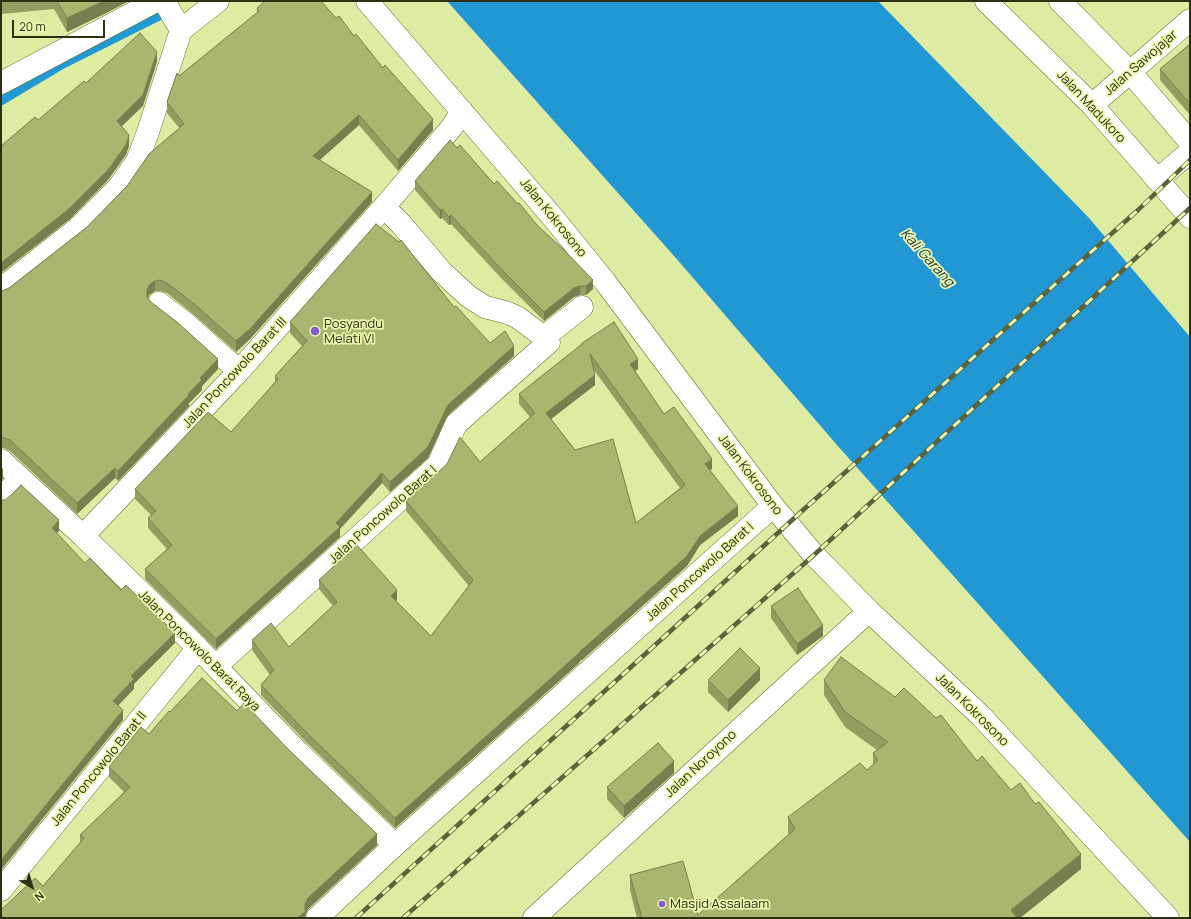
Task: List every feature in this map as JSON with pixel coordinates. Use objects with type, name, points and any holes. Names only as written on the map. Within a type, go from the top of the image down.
[{"type":"street","points":[[1,83],[156,1]]},
{"type":"street","points":[[164,1],[181,30]]},
{"type":"street","points":[[1,289],[78,228],[118,188],[137,161],[181,30],[218,1]]},
{"type":"street","name":"Jalan Kokrosono","points":[[367,1],[556,220],[606,283],[773,506],[814,555],[869,610],[981,716],[1168,918]]},
{"type":"street","name":"Jalan Madukoro","points":[[986,1],[1092,105],[1190,218]]},
{"type":"street","points":[[1060,1],[1130,72],[1190,142]]},
{"type":"street","name":"Jalan Sawojajar","points":[[1092,105],[1190,20]]},
{"type":"street","name":"Jalan Poncowolo Barat III","points":[[83,536],[239,371],[384,207],[452,127],[462,111]]},
{"type":"street","points":[[1158,180],[1190,152]]},
{"type":"street","points":[[384,207],[401,224],[442,272],[468,296],[485,307],[517,317],[544,337],[582,307]]},
{"type":"street","points":[[159,303],[185,323],[239,371]]},
{"type":"street","name":"Jalan Poncowolo Barat I","points":[[216,666],[438,465],[456,424],[549,342],[544,337]]},
{"type":"street","name":"Jalan Poncowolo Barat Raya","points":[[1,460],[83,536],[198,648],[298,752],[395,845]]},
{"type":"street","points":[[1,498],[20,479]]},
{"type":"street","name":"Jalan Poncowolo Barat I","points":[[395,845],[773,506]]},
{"type":"street","name":"Jalan Noroyono","points":[[545,914],[869,610]]},
{"type":"street","name":"Jalan Poncowolo Barat II","points":[[1,890],[198,648]]},
{"type":"street","points":[[318,918],[395,845]]},
{"type":"water","name":"Kali Garang","points":[[447,1],[878,1],[1089,218],[1190,337],[1190,842],[837,445],[675,257]]},
{"type":"building","points":[[57,1],[104,1],[67,18]]},
{"type":"building","points":[[265,1],[321,1],[336,18],[339,16],[354,36],[356,34],[383,68],[385,65],[433,119],[398,160],[359,115],[313,156],[372,192],[250,329],[236,341],[193,303],[167,283],[160,280],[149,285],[147,297],[151,302],[177,322],[218,359],[200,378],[202,380],[188,394],[189,395],[118,471],[115,468],[77,503],[10,440],[1,438],[1,291],[9,288],[87,227],[127,186],[149,154],[184,124],[167,102],[177,73],[179,76],[259,11],[257,8]]},
{"type":"building","points":[[140,33],[157,52],[143,95],[117,121],[129,135],[126,145],[108,170],[70,208],[1,263],[1,146],[35,117],[38,120],[84,81],[86,83]]},
{"type":"building","points":[[1190,44],[1190,104],[1160,69]]},
{"type":"building","points":[[450,140],[457,148],[460,145],[494,184],[497,181],[518,204],[519,203],[537,225],[593,280],[586,286],[574,288],[544,312],[502,270],[451,215],[449,217],[442,209],[440,210],[415,181]]},
{"type":"building","points":[[376,224],[399,242],[401,240],[454,307],[456,306],[490,343],[505,331],[514,346],[448,405],[428,447],[390,482],[382,473],[336,523],[340,527],[216,639],[145,569],[172,545],[148,518],[156,511],[135,489],[208,412],[231,432],[278,379],[275,376],[307,341],[290,322]]},
{"type":"building","points":[[614,322],[638,359],[630,364],[664,414],[674,407],[712,459],[705,464],[738,506],[700,536],[687,556],[395,818],[307,733],[261,685],[274,670],[252,640],[271,623],[289,647],[337,602],[319,580],[357,545],[397,590],[391,596],[431,636],[473,580],[406,501],[447,464],[460,437],[480,462],[535,413],[519,394],[582,343]],"holes":[[[590,354],[685,485],[636,523],[613,439],[575,450],[546,413],[595,375]]]},
{"type":"building","points":[[21,485],[59,520],[52,528],[85,563],[90,558],[121,590],[126,585],[175,633],[131,676],[134,679],[113,701],[123,710],[1,860],[1,500],[5,500]]},
{"type":"building","points":[[798,588],[823,625],[797,644],[771,606]]},
{"type":"building","points":[[740,648],[760,668],[728,700],[708,680]]},
{"type":"building","points":[[841,657],[895,697],[904,688],[936,718],[941,715],[977,761],[982,756],[1011,790],[1020,783],[1035,804],[1039,802],[1081,854],[1011,910],[1017,918],[642,918],[630,875],[683,861],[698,915],[795,829],[788,817],[860,763],[867,770],[878,760],[873,753],[888,742],[845,712],[824,680]]},
{"type":"building","points":[[202,678],[237,711],[244,703],[289,750],[377,834],[308,898],[305,904],[306,914],[305,912],[297,918],[1,918],[1,910],[35,878],[43,886],[84,838],[80,835],[130,787],[109,767],[141,727],[149,734],[169,711],[170,712]]},
{"type":"building","points":[[658,743],[674,761],[624,806],[607,787]]},
{"type":"waterway","points":[[1,101],[63,64],[165,13]]},
{"type":"railway","points":[[356,918],[802,511],[1138,210],[1190,160]]},
{"type":"railway","points":[[403,918],[814,555],[1190,208]]},
{"type":"place","name":"Posyandu Melati VI","points":[[315,331]]},
{"type":"place","name":"Masjid Assalaam","points":[[662,904]]}]
